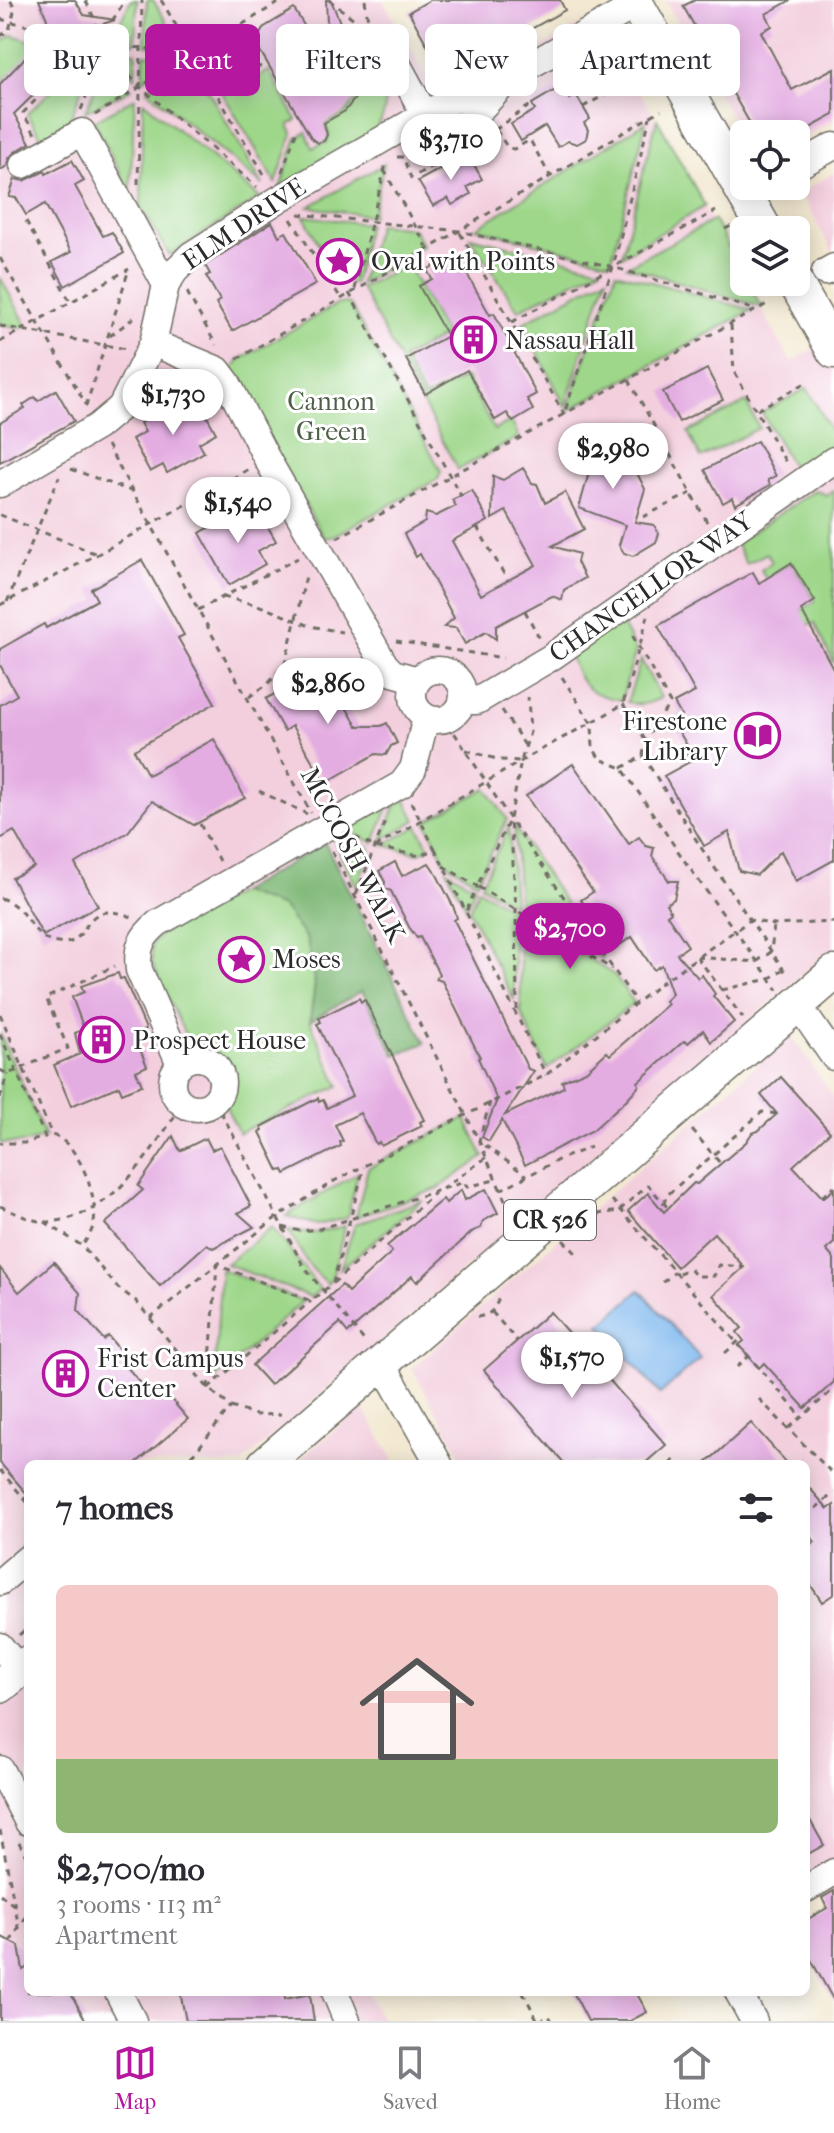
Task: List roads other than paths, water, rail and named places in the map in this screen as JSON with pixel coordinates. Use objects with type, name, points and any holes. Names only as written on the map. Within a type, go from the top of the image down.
[{"type":"main road","points":[[635,3],[755,205]]},
{"type":"main road","points":[[818,274],[834,351]]},
{"type":"main road","name":"CR 526","points":[[274,1460],[369,1354],[789,992],[834,973]]},
{"type":"street","name":"ELM DRIVE","points":[[537,61],[635,3]]},
{"type":"street","points":[[409,88],[425,115]]},
{"type":"street","name":"ELM DRIVE","points":[[0,484],[74,441],[92,416],[112,417],[128,398],[151,348],[166,285],[191,255],[277,195],[463,96]]},
{"type":"street","name":"ELM DRIVE","points":[[401,129],[449,129],[467,123],[493,96]]},
{"type":"street","points":[[23,165],[82,132],[137,231],[140,262],[166,285]]},
{"type":"street","points":[[810,159],[834,146]]},
{"type":"street","points":[[151,348],[218,370],[385,665],[393,673],[418,680]]},
{"type":"street","name":"CHANCELLOR WAY","points":[[445,713],[477,701],[550,658],[834,460]]},
{"type":"street","points":[[180,1064],[139,970],[137,957],[141,940],[158,923],[230,883],[317,824],[402,784],[413,769],[445,713],[461,685],[449,672],[432,671],[418,680],[414,688],[415,705],[445,713]]},
{"type":"street","points":[[789,992],[834,1057]]},
{"type":"street","points":[[202,1058],[216,1066],[223,1082],[215,1101],[197,1108],[183,1104],[172,1086],[180,1064],[202,1058]]},
{"type":"street","points":[[369,1354],[436,1460]]},
{"type":"street","points":[[0,1582],[24,1561]]},
{"type":"street","points":[[0,1769],[24,1814]]},
{"type":"street","points":[[810,1887],[834,1872]]},
{"type":"street","points":[[120,1996],[133,2021]]},
{"type":"street","points":[[337,1996],[347,2021]]},
{"type":"street","points":[[740,1996],[754,2021]]},
{"type":"water","points":[[640,1290],[700,1358],[660,1394],[600,1325]]},
{"type":"place","name":"Oval with Points","points":[[340,261]]},
{"type":"place","name":"Nassau Hall","points":[[474,340]]},
{"type":"place","name":"Firestone Library","points":[[758,736]]},
{"type":"place","name":"Moses","points":[[241,959]]},
{"type":"place","name":"Prospect House","points":[[102,1040]]},
{"type":"place","name":"Frist Campus Center","points":[[66,1373]]},
{"type":"park label","name":"Cannon Green","points":[[331,416]]}]
